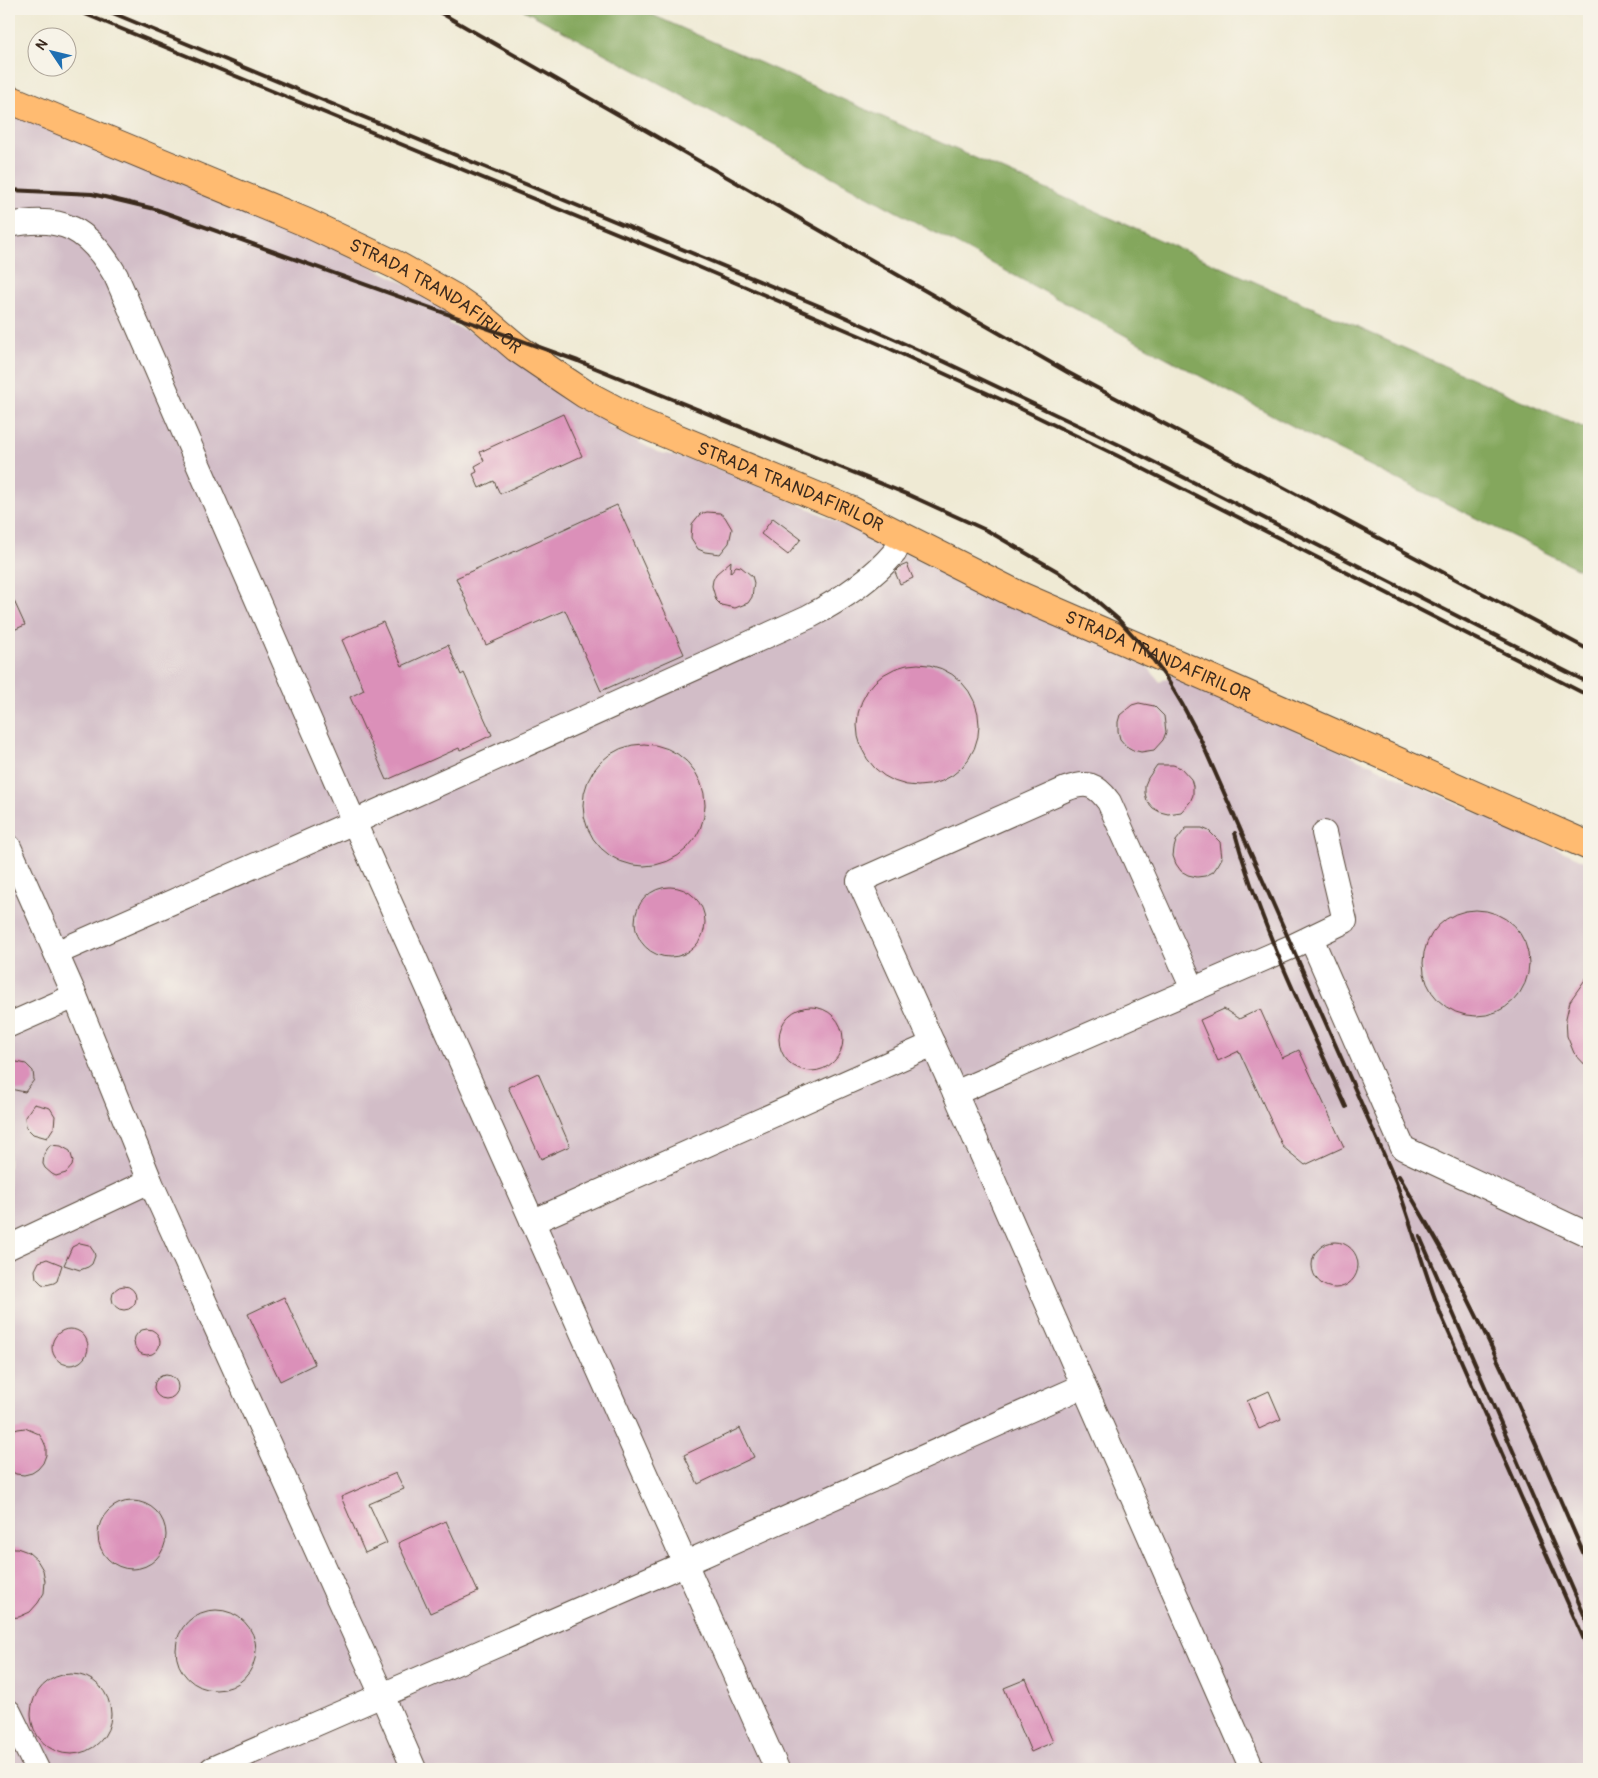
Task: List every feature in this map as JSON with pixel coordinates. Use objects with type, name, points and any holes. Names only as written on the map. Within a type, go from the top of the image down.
[{"type":"main road","name":"STRADA TRANDAFIRILOR","points":[[9,99],[305,222],[396,265],[453,297],[476,313],[517,348],[585,394],[638,422],[850,510],[1016,594],[1589,846]]},
{"type":"lane","points":[[9,225],[26,222],[62,223],[78,231],[93,242],[106,258],[116,276],[354,822],[777,1769]]},
{"type":"lane","points":[[56,953],[354,822],[808,617],[834,602],[878,570],[895,552]]},
{"type":"lane","points":[[1194,989],[1109,802],[1102,792],[1094,786],[1076,785],[859,881],[955,1093],[1252,1769]]},
{"type":"lane","points":[[955,1093],[1311,938],[1345,921],[1324,833]]},
{"type":"lane","points":[[9,846],[56,953],[150,1181],[414,1769]]},
{"type":"lane","points":[[1311,938],[1403,1148],[1589,1234]]},
{"type":"lane","points":[[9,1026],[74,996]]},
{"type":"lane","points":[[532,1222],[933,1044]]},
{"type":"lane","points":[[9,1247],[150,1181]]},
{"type":"lane","points":[[212,1769],[686,1563],[1083,1386]]},
{"type":"lane","points":[[9,1712],[36,1769]]},
{"type":"shaded area","points":[[9,112],[309,236],[455,308],[449,324],[489,339],[609,419],[607,425],[657,452],[698,461],[756,484],[1147,666],[1160,682],[1172,675],[1589,863],[1589,1769],[9,1769]]},
{"type":"green space","points":[[522,9],[639,9],[1589,430],[1589,574],[1322,442]]},
{"type":"building","points":[[563,414],[582,456],[500,494],[494,481],[479,488],[473,474],[477,472],[475,466],[484,461],[480,452]]},
{"type":"building","points":[[617,505],[684,654],[601,691],[565,610],[486,645],[456,578]]},
{"type":"building","points":[[707,512],[720,513],[725,517],[732,529],[729,543],[720,554],[698,549],[691,538],[692,524],[700,514]]},
{"type":"building","points":[[773,518],[801,539],[788,555],[761,534]]},
{"type":"building","points":[[731,561],[730,573],[736,566],[741,567],[752,576],[754,583],[752,597],[748,603],[735,608],[721,605],[716,600],[712,586],[716,574]]},
{"type":"building","points":[[907,564],[913,578],[900,584],[895,572]]},
{"type":"building","points":[[9,590],[25,625],[9,632]]},
{"type":"building","points":[[383,622],[402,666],[448,645],[461,675],[464,673],[492,735],[387,780],[350,697],[364,690],[342,640]]},
{"type":"building","points":[[918,664],[941,668],[961,682],[975,702],[979,725],[975,748],[961,768],[941,782],[918,786],[895,782],[875,768],[861,748],[857,725],[861,702],[875,682],[895,668]]},
{"type":"building","points":[[1139,703],[1154,706],[1164,716],[1166,732],[1163,740],[1154,750],[1141,752],[1133,750],[1120,739],[1118,722],[1120,715],[1132,705]]},
{"type":"building","points":[[644,744],[667,748],[687,762],[701,782],[705,805],[701,828],[687,848],[667,862],[644,866],[621,862],[601,848],[587,828],[583,805],[587,782],[601,762],[621,748]]},
{"type":"building","points":[[1157,765],[1173,765],[1181,768],[1191,779],[1193,795],[1190,802],[1181,812],[1168,814],[1160,812],[1147,801],[1145,785]]},
{"type":"building","points":[[1186,828],[1202,828],[1209,831],[1220,842],[1222,858],[1213,872],[1205,876],[1188,875],[1181,871],[1176,864],[1173,856],[1174,848],[1176,841]]},
{"type":"building","points":[[670,887],[689,893],[699,903],[705,922],[699,941],[689,951],[670,957],[651,951],[641,941],[635,922],[641,903],[651,893]]},
{"type":"building","points":[[1476,910],[1496,914],[1513,926],[1525,943],[1529,963],[1525,983],[1513,1000],[1496,1012],[1476,1016],[1456,1012],[1439,1000],[1427,983],[1423,963],[1427,943],[1439,926],[1456,914]]},
{"type":"building","points":[[1589,974],[1589,1069],[1574,1053],[1567,1036],[1566,1018],[1570,1001]]},
{"type":"building","points":[[805,1007],[817,1007],[834,1016],[841,1027],[843,1039],[841,1051],[834,1062],[817,1071],[805,1071],[793,1066],[784,1057],[779,1045],[779,1033],[784,1021],[793,1012]]},
{"type":"building","points":[[1224,1009],[1239,1019],[1260,1009],[1282,1058],[1299,1050],[1344,1147],[1305,1165],[1283,1147],[1239,1051],[1218,1061],[1200,1020]]},
{"type":"building","points":[[17,1062],[26,1064],[33,1071],[34,1080],[25,1092],[9,1087],[9,1067]]},
{"type":"building","points":[[538,1073],[570,1146],[541,1159],[508,1087]]},
{"type":"building","points":[[34,1104],[50,1108],[55,1116],[54,1127],[47,1138],[33,1134],[26,1127],[25,1117]]},
{"type":"building","points":[[50,1145],[61,1146],[70,1151],[73,1161],[72,1166],[66,1173],[56,1176],[45,1168],[43,1164],[44,1154]]},
{"type":"building","points":[[1335,1242],[1348,1246],[1354,1252],[1358,1265],[1354,1278],[1348,1284],[1335,1288],[1322,1284],[1316,1278],[1312,1265],[1316,1252],[1322,1246]]},
{"type":"building","points":[[80,1243],[89,1245],[94,1252],[95,1256],[92,1264],[80,1270],[64,1265],[72,1247]]},
{"type":"building","points":[[47,1259],[62,1265],[57,1281],[46,1285],[36,1278],[35,1270],[39,1262]]},
{"type":"building","points":[[124,1286],[133,1289],[136,1298],[133,1307],[124,1310],[115,1307],[112,1298],[115,1289]]},
{"type":"building","points":[[284,1297],[315,1364],[280,1381],[248,1314]]},
{"type":"building","points":[[70,1329],[82,1335],[88,1347],[82,1359],[70,1365],[58,1359],[52,1347],[58,1335]]},
{"type":"building","points":[[147,1329],[156,1333],[160,1342],[156,1351],[147,1355],[138,1351],[134,1342],[138,1333]]},
{"type":"building","points":[[166,1375],[174,1379],[178,1387],[174,1395],[166,1399],[158,1395],[154,1387],[158,1379]]},
{"type":"building","points":[[1269,1391],[1281,1419],[1259,1429],[1247,1401]]},
{"type":"building","points":[[25,1428],[39,1434],[46,1447],[46,1455],[38,1469],[24,1475],[16,1474],[9,1470],[9,1432]]},
{"type":"building","points":[[740,1428],[754,1457],[698,1484],[684,1455]]},
{"type":"building","points":[[396,1473],[404,1489],[369,1504],[387,1543],[365,1553],[341,1497]]},
{"type":"building","points":[[132,1501],[145,1504],[156,1511],[163,1522],[166,1535],[163,1548],[156,1559],[145,1566],[132,1569],[119,1566],[108,1559],[101,1548],[98,1535],[101,1522],[108,1511],[119,1504]]},
{"type":"building","points":[[446,1521],[478,1592],[430,1613],[398,1543]]},
{"type":"building","points":[[9,1548],[17,1548],[28,1552],[37,1560],[43,1570],[45,1581],[44,1593],[30,1612],[19,1617],[9,1618]]},
{"type":"building","points":[[216,1610],[231,1613],[244,1622],[253,1635],[256,1650],[253,1665],[244,1678],[231,1687],[216,1690],[201,1687],[188,1678],[179,1665],[176,1650],[179,1635],[188,1622],[201,1613]]},
{"type":"building","points":[[71,1674],[86,1677],[99,1686],[108,1699],[111,1714],[108,1729],[99,1742],[86,1751],[71,1754],[56,1751],[43,1742],[34,1729],[31,1714],[34,1699],[43,1686],[56,1677]]},
{"type":"building","points":[[1026,1679],[1053,1742],[1031,1752],[1004,1688]]},
{"type":"railway","points":[[73,9],[694,265],[884,346],[1118,456],[1589,696]]},
{"type":"railway","points":[[103,9],[834,312],[945,362],[1126,448],[1589,683]]},
{"type":"railway","points":[[434,9],[1067,372],[1589,650]]},
{"type":"railway","points":[[9,190],[92,194],[155,209],[578,361],[909,495],[988,531],[1057,571],[1090,595],[1118,619],[1147,651],[1167,679],[1199,736],[1396,1182],[1441,1315],[1589,1651]]},
{"type":"railway","points":[[1235,833],[1271,938],[1346,1107]]},
{"type":"railway","points":[[1399,1176],[1446,1257],[1495,1354],[1589,1566]]},
{"type":"railway","points":[[1420,1237],[1589,1626]]}]
